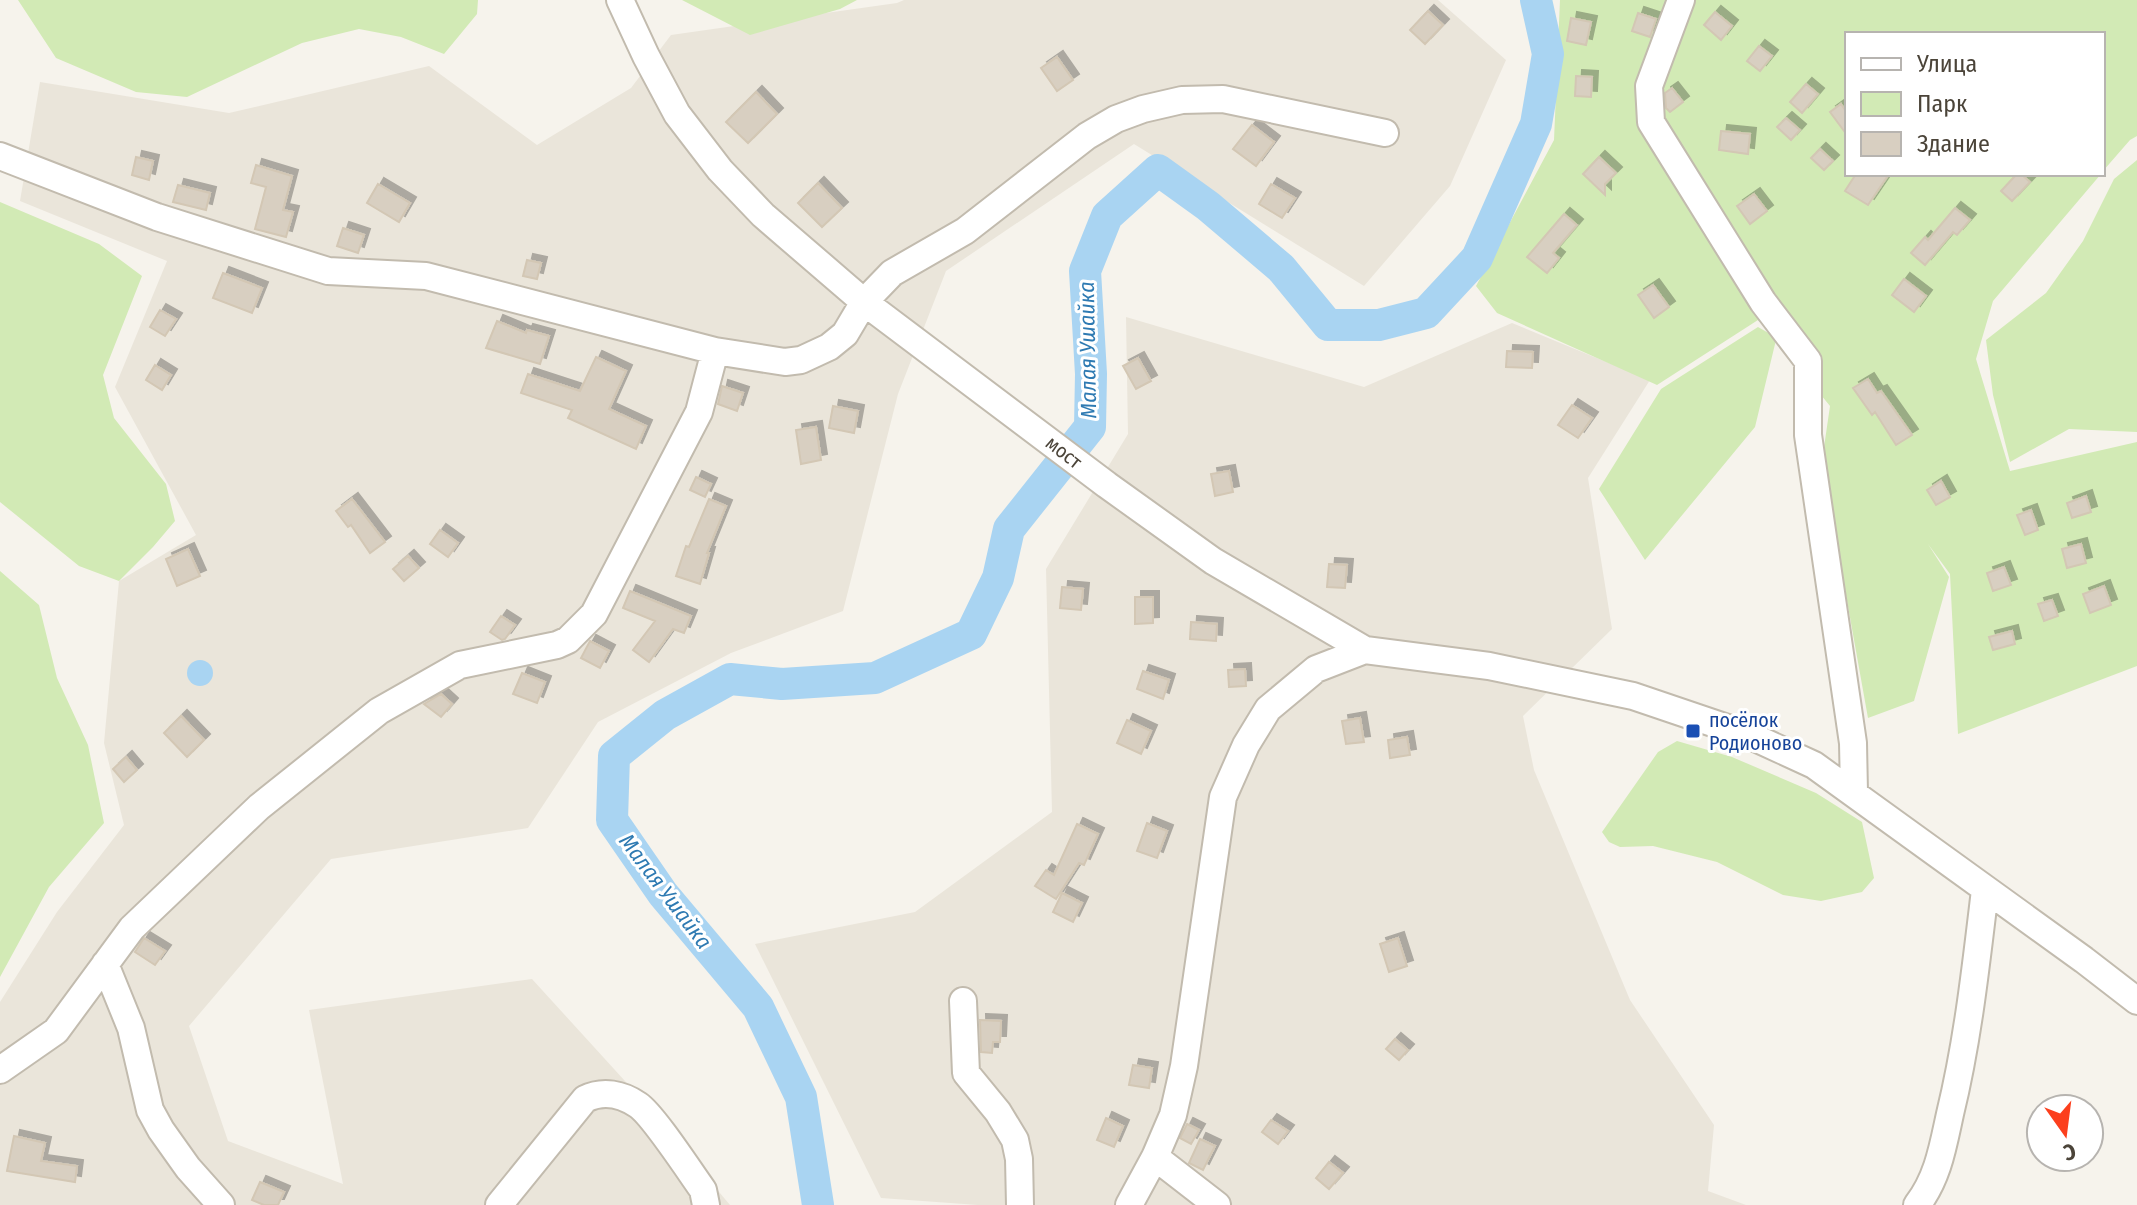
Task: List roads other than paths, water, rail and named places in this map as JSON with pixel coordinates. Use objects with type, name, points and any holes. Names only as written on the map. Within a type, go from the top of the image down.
[{"type":"street","name":"мост","points":[[620,0],[677,114],[720,170],[763,215],[864,302],[1107,485],[1213,561],[1365,650]]},
{"type":"street","points":[[1681,0],[1649,86],[1651,122],[1763,302],[1808,361],[1808,435],[1853,743],[1854,792]]},
{"type":"street","points":[[0,156],[157,217],[328,271],[426,276],[715,351],[785,362],[801,360],[829,347],[845,334],[864,302],[892,273],[965,231],[1087,136],[1116,119],[1182,100],[1223,99],[1385,133]]},
{"type":"street","points":[[0,1070],[56,1031],[132,928],[259,807],[379,711],[460,665],[557,645],[579,631],[594,614],[699,412],[715,351]]},
{"type":"street","points":[[1129,1205],[1173,1115],[1184,1066],[1223,797],[1246,745],[1268,709],[1316,669],[1365,650],[1489,666],[1633,696],[1751,736],[1814,765],[1854,792],[2137,1001]]},
{"type":"street","points":[[1917,1205],[1938,1166],[1965,1050],[1985,890]]},
{"type":"street","points":[[105,964],[131,1028],[150,1110],[188,1168],[221,1205]]},
{"type":"street","points":[[963,1001],[966,1073],[998,1112],[1015,1140],[1019,1159],[1020,1205]]},
{"type":"street","points":[[499,1205],[585,1099],[606,1093],[640,1106],[703,1190],[706,1205]]},
{"type":"street","points":[[1155,1157],[1217,1205]]},
{"type":"water","points":[[200,660],[209,664],[213,673],[209,682],[200,686],[191,682],[187,673],[191,664]]},
{"type":"waterway","name":"Малая Ушайка","points":[[818,1205],[801,1097],[758,1007],[663,894],[612,820],[614,756],[665,715],[730,679],[782,684],[875,678],[971,634],[998,578],[1009,529],[1090,427],[1091,374],[1085,271],[1107,216],[1158,170],[1208,206],[1281,268],[1328,325],[1379,325],[1426,313],[1477,258],[1536,124],[1548,54],[1536,0]]},
{"type":"place","name":"посёлок Родионово","points":[[1693,731]]}]
